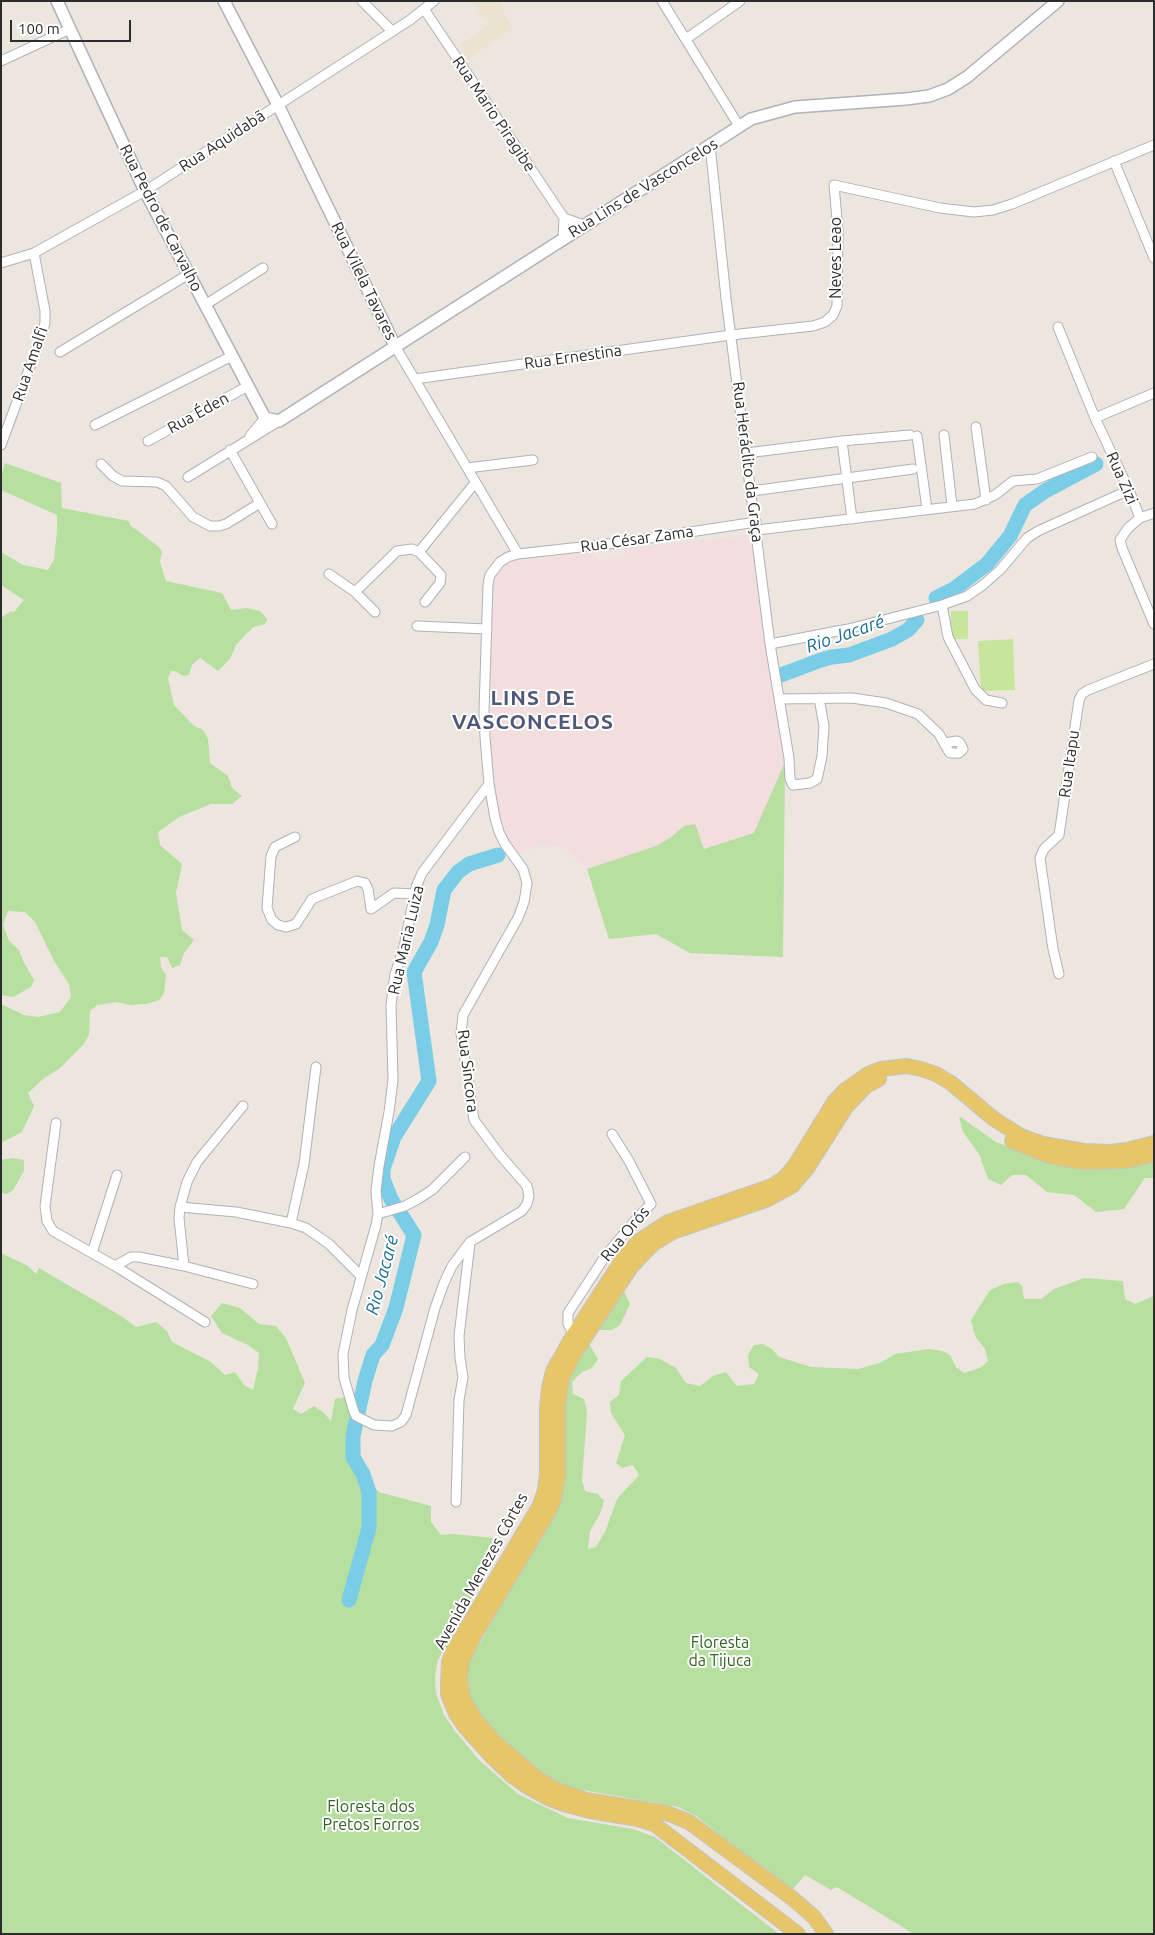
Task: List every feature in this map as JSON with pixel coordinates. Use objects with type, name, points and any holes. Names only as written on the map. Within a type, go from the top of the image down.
[{"type":"main road","name":"Avenida Menezes Côrtes","points":[[798,1934],[654,1824],[563,1804],[528,1787],[512,1776],[491,1756],[456,1714],[448,1694],[448,1672],[453,1651],[540,1505],[545,1490],[549,1388],[553,1371],[574,1334],[624,1257],[639,1241],[668,1222],[772,1186],[783,1179],[794,1167],[834,1102],[844,1090],[868,1074],[881,1069],[907,1066],[936,1074],[951,1083],[994,1119],[1021,1136],[1043,1144],[1084,1151],[1111,1152],[1154,1143]]},
{"type":"main road","name":"Avenida Menezes Côrtes","points":[[826,1934],[814,1917],[792,1898],[680,1817],[586,1800],[555,1789],[538,1779],[495,1742],[475,1718],[463,1698],[460,1678],[462,1661],[466,1651],[554,1500],[559,1469],[559,1389],[562,1378],[574,1354],[631,1267],[643,1253],[653,1244],[673,1232],[766,1200],[792,1186],[808,1167],[846,1107],[866,1086],[876,1080],[909,1075],[922,1078],[946,1089],[995,1130],[1012,1141],[1050,1156],[1082,1162],[1108,1163],[1154,1154]]},
{"type":"main road","points":[[704,1862],[702,1851],[704,1845],[708,1843],[720,1846]]},
{"type":"main road","points":[[776,1917],[786,1918],[791,1915],[793,1908],[792,1898]]},
{"type":"street","name":"Rua Pedro de Carvalho","points":[[57,1],[145,191],[265,418]]},
{"type":"street","name":"Rua Vilela Tavares","points":[[224,1],[278,105],[395,346],[518,554]]},
{"type":"street","points":[[362,1],[392,31]]},
{"type":"street","name":"Rua Aquidabã","points":[[1,264],[34,253],[145,191],[392,31],[434,1]]},
{"type":"street","points":[[662,1],[739,126]]},
{"type":"street","points":[[686,39],[740,1]]},
{"type":"street","name":"Rua Lins de Vasconcelos","points":[[188,477],[279,421],[751,119],[770,112],[795,107],[914,98],[929,96],[948,89],[967,77],[1058,1]]},
{"type":"street","name":"Rua Mario Piragibe","points":[[424,9],[564,218]]},
{"type":"street","points":[[1,61],[70,29]]},
{"type":"street","name":"Rua Heráclito da Graça","points":[[710,145],[731,335],[757,526],[770,644],[789,758],[790,779],[796,785],[810,783],[817,779],[824,740],[824,726],[819,698]]},
{"type":"street","points":[[1154,145],[1114,161],[1154,258]]},
{"type":"street","name":"Neves Leao","points":[[731,335],[813,326],[825,322],[833,315],[837,306],[838,287],[838,224],[834,185],[940,208],[974,212],[993,210],[1012,204],[1114,161]]},
{"type":"street","points":[[563,238],[564,218],[584,225]]},
{"type":"street","name":"Rua Amalfi","points":[[1,445],[45,323],[44,304],[34,253]]},
{"type":"street","points":[[205,305],[263,268]]},
{"type":"street","points":[[60,352],[189,274]]},
{"type":"street","name":"Rua Zizi","points":[[1058,327],[1095,418],[1140,518],[1122,535],[1120,540],[1154,624]]},
{"type":"street","name":"Rua Ernestina","points":[[415,379],[731,335]]},
{"type":"street","points":[[95,425],[232,356]]},
{"type":"street","name":"Rua Éden","points":[[148,441],[248,386]]},
{"type":"street","points":[[1095,418],[1154,393]]},
{"type":"street","points":[[265,418],[279,421]]},
{"type":"street","name":"Rua Lins de Vasconcelos","points":[[247,440],[265,418]]},
{"type":"street","points":[[976,427],[986,500],[1013,481],[1037,479],[1092,457]]},
{"type":"street","points":[[747,453],[842,441],[913,436],[927,509]]},
{"type":"street","points":[[944,436],[952,506]]},
{"type":"street","points":[[842,441],[852,519]]},
{"type":"street","points":[[230,450],[272,524]]},
{"type":"street","points":[[467,468],[534,460]]},
{"type":"street","points":[[101,464],[113,476],[122,481],[157,482],[166,486],[193,517],[210,526],[226,524],[260,503]]},
{"type":"street","points":[[752,491],[913,469]]},
{"type":"street","points":[[419,552],[475,483]]},
{"type":"street","points":[[770,644],[848,629],[942,605],[967,596],[1000,570],[1028,538],[1038,531],[1129,490]]},
{"type":"street","name":"Rua César Zama","points":[[518,554],[757,526],[852,519],[975,504],[986,500]]},
{"type":"street","points":[[1140,518],[1154,513]]},
{"type":"street","points":[[355,592],[397,551],[405,549],[419,552],[440,572],[440,583],[425,602]]},
{"type":"street","points":[[489,784],[484,737],[488,584],[490,575],[500,562],[518,554]]},
{"type":"street","points":[[329,574],[355,592],[375,612]]},
{"type":"street","points":[[942,605],[948,637],[975,689],[986,700],[1002,703]]},
{"type":"street","points":[[417,626],[487,630]]},
{"type":"street","name":"Rua Itapu","points":[[1059,974],[1053,949],[1040,858],[1044,849],[1059,834],[1077,708],[1082,694],[1154,664]]},
{"type":"street","points":[[779,699],[865,698],[918,714],[939,734],[944,743]]},
{"type":"street","name":"Rua Maria Luiza","points":[[356,1416],[344,1378],[344,1340],[372,1242],[378,1214],[376,1190],[393,1080],[391,1005],[395,974],[404,948],[414,894],[422,873],[489,784]]},
{"type":"street","name":"Rua Sincora","points":[[356,1416],[374,1425],[392,1426],[401,1422],[406,1415],[444,1282],[452,1266],[470,1242],[522,1211],[527,1204],[529,1196],[527,1186],[500,1155],[474,1120],[462,1047],[461,1024],[463,1015],[518,918],[524,902],[527,883],[523,869],[499,832],[489,784]]},
{"type":"street","points":[[295,837],[275,848],[271,856],[268,908],[272,920],[278,925],[286,927],[296,924],[312,900],[357,881],[365,883],[372,909],[394,893],[414,894]]},
{"type":"street","points":[[292,1223],[304,1164],[316,1067]]},
{"type":"street","points":[[184,1266],[179,1227],[180,1207],[187,1182],[197,1162],[243,1106]]},
{"type":"street","points":[[56,1123],[45,1206],[47,1221],[54,1231],[115,1266],[205,1322]]},
{"type":"street","name":"Rua Orós","points":[[574,1334],[568,1324],[568,1313],[606,1255],[651,1204],[629,1161],[612,1134]]},
{"type":"street","points":[[378,1214],[406,1206],[432,1190],[465,1157]]},
{"type":"street","points":[[92,1253],[117,1175]]},
{"type":"street","points":[[180,1207],[236,1212],[292,1223],[318,1235],[362,1276]]},
{"type":"street","points":[[456,1502],[459,1400],[464,1377],[460,1358],[459,1336],[470,1242]]},
{"type":"street","points":[[115,1266],[131,1257],[184,1266],[252,1284]]},
{"type":"shaded area","points":[[472,1],[501,1],[504,13],[513,28],[468,59],[459,46],[489,25]]},
{"type":"shaded area","points":[[745,536],[750,539],[785,762],[783,957],[690,953],[656,934],[609,939],[587,869],[563,846],[540,845],[518,854],[505,832],[496,800],[489,740],[493,583],[496,574],[502,568],[516,561],[595,551],[597,561],[625,557],[624,548]]},
{"type":"green space","points":[[5,463],[61,483],[62,508],[129,521],[130,525],[159,547],[162,552],[160,562],[166,581],[222,593],[231,610],[247,608],[260,611],[267,619],[265,624],[254,627],[246,634],[236,645],[230,659],[218,671],[200,658],[192,665],[189,675],[183,676],[175,671],[171,671],[168,678],[174,705],[194,726],[203,730],[208,739],[210,763],[228,776],[232,788],[242,796],[232,804],[211,804],[179,817],[158,832],[160,845],[182,864],[176,893],[182,930],[194,940],[184,953],[180,965],[172,968],[167,957],[160,957],[161,967],[166,975],[164,994],[159,1000],[146,1004],[131,1005],[116,1002],[97,1005],[90,1011],[89,1035],[83,1045],[60,1068],[43,1079],[28,1093],[34,1106],[22,1132],[1,1143],[1,1004],[24,1015],[38,1017],[60,1012],[71,997],[69,984],[54,961],[35,922],[25,912],[8,911],[3,925],[9,941],[19,950],[34,980],[31,987],[13,997],[1,995],[1,618],[11,611],[14,612],[24,600],[1,585],[1,552],[23,565],[48,570],[54,559],[57,532],[57,515],[1,490],[1,477]]},
{"type":"green space","points":[[951,611],[968,611],[968,639],[951,639]]},
{"type":"green space","points":[[1013,639],[1015,690],[981,691],[978,641]]},
{"type":"green space","points":[[785,762],[783,957],[690,953],[656,934],[609,939],[587,869],[656,846],[670,838],[684,826],[695,824],[704,849],[754,833]]},
{"type":"green space","points":[[959,1116],[996,1142],[1047,1163],[1114,1168],[1154,1161],[1154,1178],[1145,1178],[1124,1209],[1096,1212],[1074,1195],[1047,1192],[1026,1175],[1012,1175],[1001,1185],[988,1179],[979,1154],[963,1132]]},
{"type":"green space","points":[[13,1158],[24,1160],[24,1171],[13,1190],[7,1194],[1,1193],[1,1160]]},
{"type":"green space","name":"Floresta dos Pretos Forros","points":[[1,1253],[28,1266],[36,1274],[39,1268],[121,1316],[136,1327],[156,1322],[167,1331],[172,1342],[211,1362],[225,1375],[235,1372],[244,1385],[253,1390],[259,1353],[248,1345],[222,1333],[211,1316],[222,1303],[240,1308],[259,1324],[276,1326],[286,1338],[305,1383],[293,1409],[301,1414],[314,1406],[331,1421],[335,1399],[346,1397],[359,1427],[352,1456],[363,1475],[379,1492],[431,1506],[431,1522],[441,1535],[453,1534],[504,1539],[438,1660],[435,1676],[436,1693],[444,1715],[455,1731],[479,1760],[518,1794],[568,1818],[633,1829],[655,1837],[779,1934],[1,1934]]},
{"type":"green space","name":"Floresta da Tijuca","points":[[1084,1278],[1123,1281],[1125,1299],[1135,1304],[1154,1296],[1154,1934],[914,1934],[837,1887],[831,1890],[805,1875],[791,1891],[696,1816],[678,1807],[577,1789],[548,1778],[526,1764],[485,1724],[466,1694],[466,1663],[480,1643],[560,1495],[562,1437],[569,1384],[577,1358],[623,1289],[630,1304],[620,1325],[612,1330],[599,1330],[588,1342],[598,1359],[592,1368],[582,1372],[572,1382],[573,1394],[584,1399],[587,1412],[582,1480],[585,1491],[598,1494],[604,1501],[600,1514],[590,1531],[588,1549],[596,1547],[605,1532],[617,1499],[639,1475],[633,1465],[622,1468],[616,1463],[625,1435],[611,1413],[610,1402],[619,1395],[621,1381],[647,1357],[660,1359],[676,1368],[686,1383],[700,1386],[713,1376],[726,1372],[737,1386],[754,1384],[759,1374],[749,1367],[748,1355],[754,1345],[763,1344],[772,1349],[779,1357],[811,1367],[858,1369],[880,1363],[895,1354],[929,1349],[942,1351],[950,1355],[956,1367],[964,1373],[980,1368],[988,1361],[985,1349],[975,1336],[971,1320],[990,1290],[1004,1284],[1018,1282],[1022,1286],[1024,1299],[1041,1299],[1054,1289]]},
{"type":"waterway","name":"Rio Jacaré","points":[[936,598],[954,589],[987,564],[1010,536],[1025,505],[1045,491],[1096,464]]},
{"type":"waterway","name":"Rio Jacaré","points":[[781,675],[821,660],[849,655],[892,639],[908,630],[917,620]]},
{"type":"waterway","name":"Rio Jacaré","points":[[349,1600],[369,1528],[369,1492],[363,1474],[353,1457],[353,1436],[365,1381],[373,1355],[382,1345],[396,1308],[414,1235],[391,1199],[383,1179],[383,1169],[394,1137],[429,1081],[414,972],[431,942],[437,925],[444,890],[458,872],[469,864],[498,855]]},
{"type":"district","name":"LINS DE VASCONCELOS","points":[[533,710]]}]
